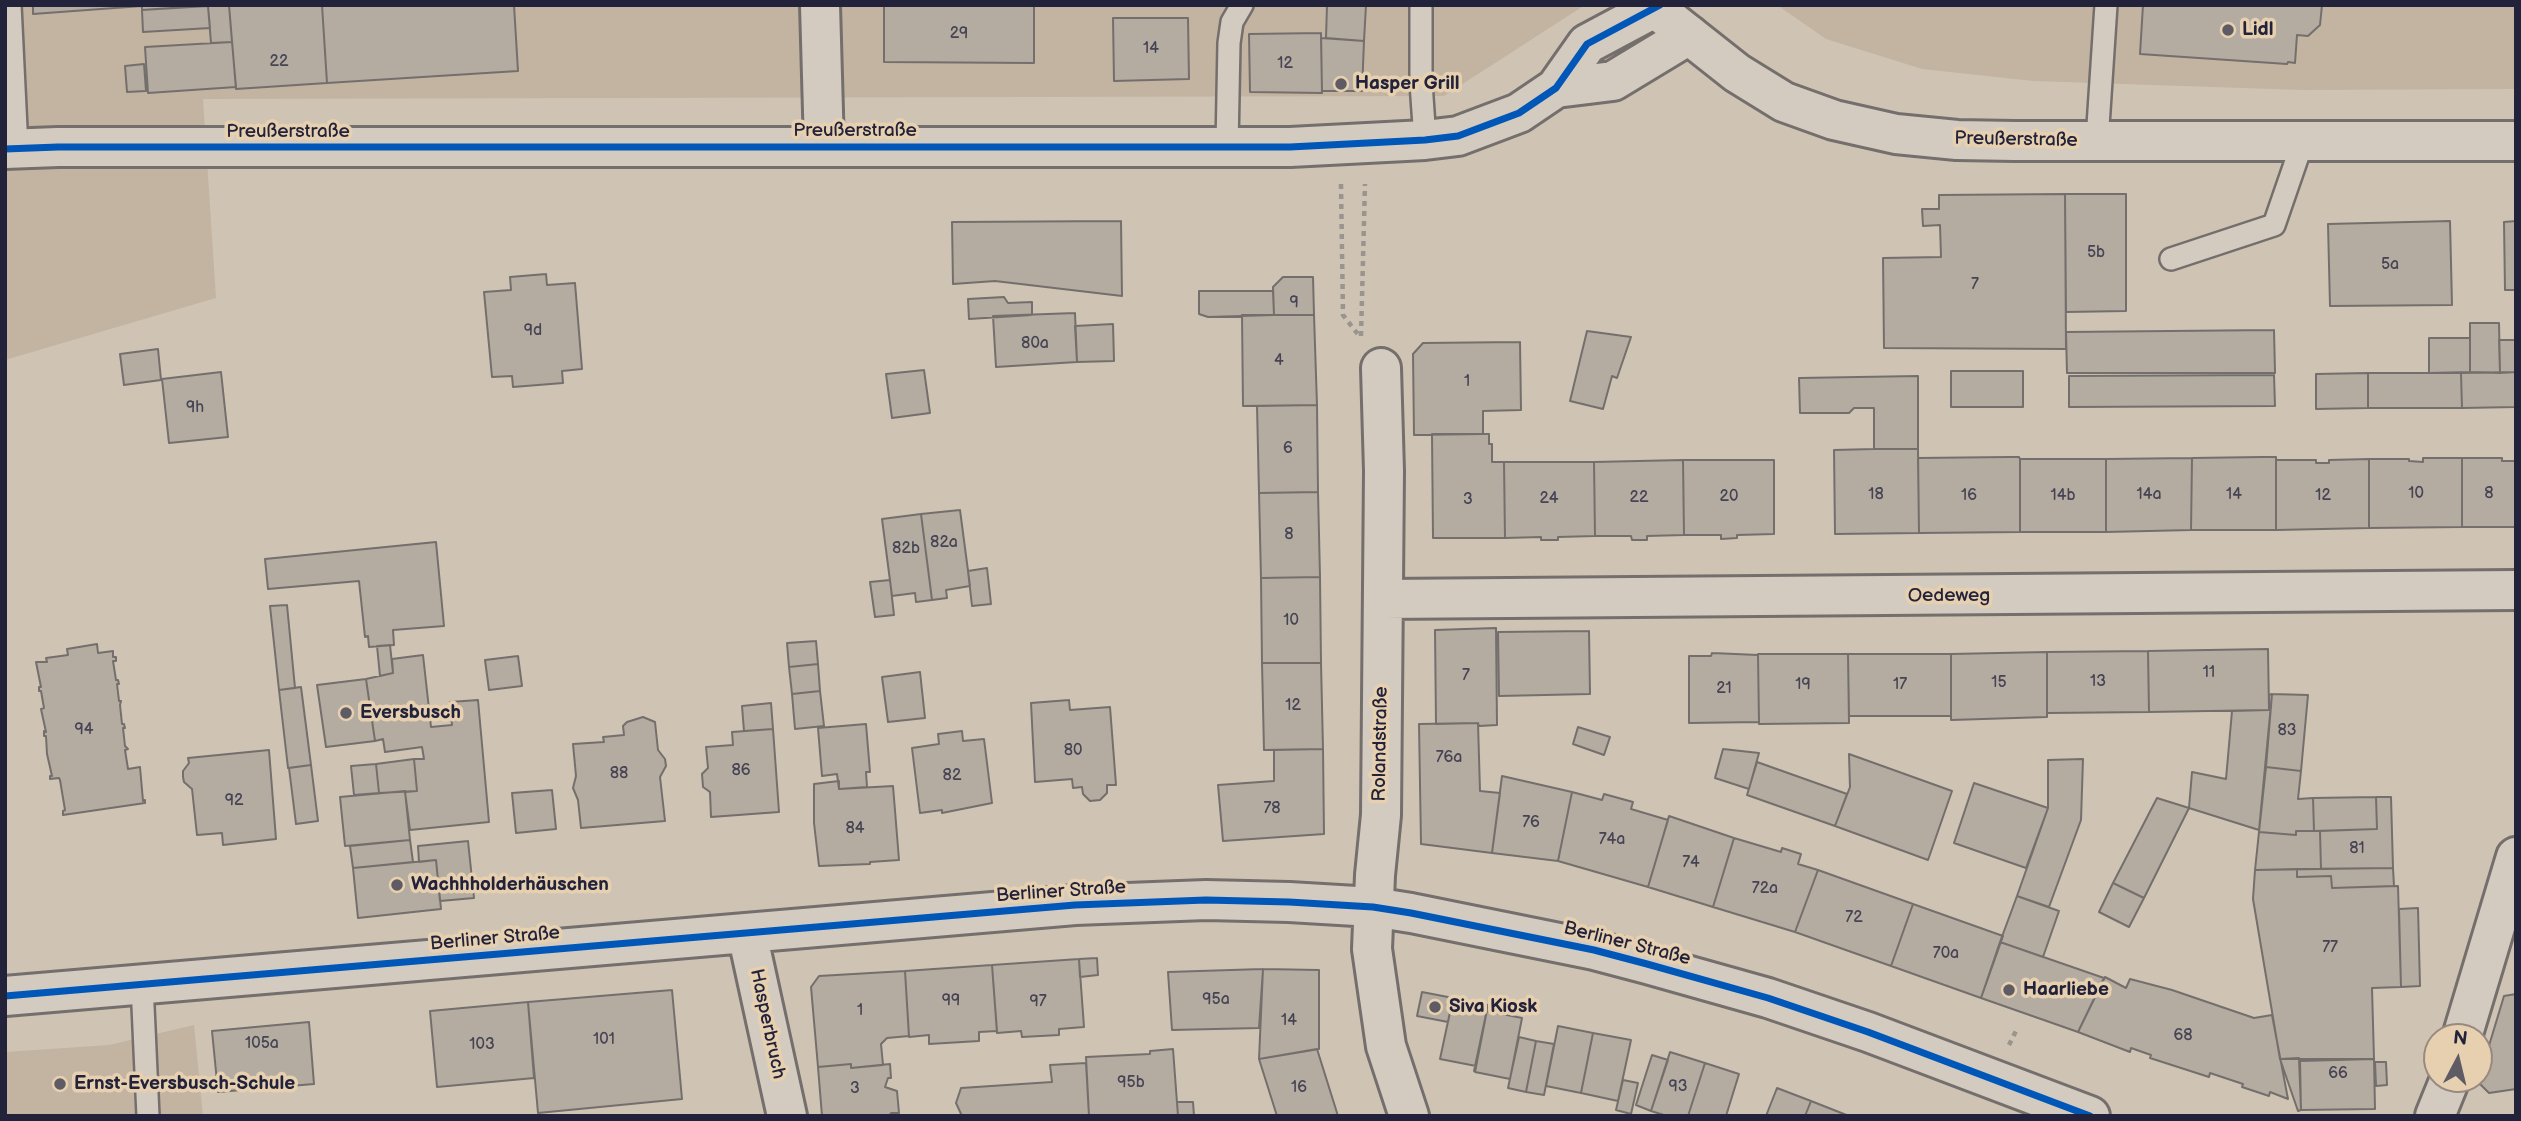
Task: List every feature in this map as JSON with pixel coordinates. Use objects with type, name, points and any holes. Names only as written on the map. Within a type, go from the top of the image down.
[{"type":"street","points":[[820,5],[824,147]]},
{"type":"street","name":"Preußerstraße","points":[[11,149],[1227,146],[1353,145],[1425,140],[1458,136],[1519,113],[1556,88],[1613,80],[1668,12],[1737,74],[1784,102],[1834,120],[1896,134],[1957,140],[2516,141]]},
{"type":"street","name":"Rolandstraße","points":[[1381,368],[1384,471],[1381,815],[1372,949],[1386,1046],[1409,1116]]},
{"type":"street","name":"Oedeweg","points":[[1382,599],[2516,590]]},
{"type":"street","points":[[2466,1023],[2516,857]]},
{"type":"street","name":"Berliner Straße","points":[[5,996],[1075,905],[1206,900],[1289,902],[1373,907],[1594,950],[1768,998],[1868,1032],[2090,1116]]},
{"type":"street","name":"Hasperbruch","points":[[747,933],[787,1116]]},
{"type":"street","points":[[2435,1116],[2444,1093]]},
{"type":"lane","points":[[10,5],[11,149]]},
{"type":"lane","points":[[1227,146],[1229,43],[1232,22],[1242,5]]},
{"type":"lane","points":[[1421,5],[1421,83],[1425,140]]},
{"type":"lane","points":[[2097,141],[2106,5]]},
{"type":"lane","points":[[2171,259],[2274,225],[2302,141]]},
{"type":"lane","points":[[142,984],[148,1116]]},
{"type":"path","points":[[1353,145],[1362,339],[1343,315],[1353,145]]},
{"type":"shaded area","points":[[5,5],[1585,5],[1444,96],[203,99],[216,298],[5,360]]},
{"type":"shaded area","points":[[1777,5],[2516,5],[2516,89],[2302,90],[2033,81],[1922,69],[1826,39]]},
{"type":"shaded area","points":[[194,1025],[203,1116],[5,1116],[5,1052],[109,1045]]},
{"type":"building","points":[[33,5],[142,5],[142,6],[33,14]]},
{"type":"building","points":[[142,5],[215,5],[142,10]]},
{"type":"building","points":[[229,5],[322,5],[327,83],[236,89]]},
{"type":"building","points":[[229,5],[232,42],[211,43],[208,6]]},
{"type":"building","points":[[322,5],[514,5],[518,71],[327,83]]},
{"type":"building","points":[[884,5],[1034,5],[1034,63],[884,62]]},
{"type":"building","points":[[1327,5],[1366,5],[1364,41],[1326,38]]},
{"type":"building","name":"Lidl","points":[[2143,5],[2322,5],[2320,25],[2308,36],[2297,35],[2295,63],[2287,64],[2140,54]]},
{"type":"building","points":[[208,6],[210,28],[143,32],[142,10]]},
{"type":"building","points":[[1113,18],[1188,18],[1189,79],[1114,81]]},
{"type":"building","points":[[1321,33],[1322,93],[1250,92],[1249,34]]},
{"type":"building","points":[[1321,38],[1364,41],[1362,91],[1322,91]]},
{"type":"building","points":[[232,42],[236,87],[148,93],[145,47]]},
{"type":"building","points":[[144,64],[146,91],[127,92],[125,66]]},
{"type":"building","points":[[2065,194],[2066,349],[1884,348],[1883,258],[1941,257],[1940,225],[1923,226],[1922,209],[1939,209],[1939,195]]},
{"type":"building","points":[[2065,194],[2126,194],[2126,311],[2066,312]]},
{"type":"building","points":[[1121,221],[1122,296],[995,281],[953,284],[952,222]]},
{"type":"building","points":[[2450,221],[2452,305],[2330,306],[2328,224]]},
{"type":"building","points":[[2516,221],[2516,290],[2505,290],[2504,222]]},
{"type":"building","points":[[546,274],[547,285],[575,283],[582,369],[562,371],[563,383],[513,387],[512,376],[492,377],[484,292],[511,290],[510,277]]},
{"type":"building","points":[[1283,277],[1313,277],[1314,315],[1274,315],[1273,287]]},
{"type":"building","points":[[1199,291],[1273,291],[1274,315],[1208,317],[1199,314]]},
{"type":"building","points":[[1004,297],[1008,303],[1032,302],[1032,315],[969,319],[968,299]]},
{"type":"building","points":[[1075,313],[1077,362],[996,367],[993,316]]},
{"type":"building","points":[[1242,315],[1314,315],[1317,405],[1243,406]]},
{"type":"building","points":[[2470,323],[2499,323],[2500,373],[2470,372]]},
{"type":"building","points":[[1113,324],[1114,361],[1077,362],[1075,326]]},
{"type":"building","points":[[2274,330],[2275,373],[2067,373],[2066,332]]},
{"type":"building","points":[[1587,331],[1631,337],[1617,378],[1612,376],[1603,409],[1570,401]]},
{"type":"building","points":[[2429,338],[2470,338],[2470,372],[2429,373]]},
{"type":"building","points":[[2499,340],[2516,340],[2516,372],[2500,373]]},
{"type":"building","points":[[1520,342],[1521,410],[1483,411],[1483,434],[1414,435],[1413,354],[1423,343]]},
{"type":"building","points":[[158,349],[161,380],[124,385],[120,354]]},
{"type":"building","points":[[924,370],[930,413],[892,418],[886,374]]},
{"type":"building","points":[[1951,371],[2023,371],[2023,407],[1951,407]]},
{"type":"building","points":[[221,372],[228,437],[169,443],[162,379]]},
{"type":"building","points":[[2516,372],[2516,407],[2462,408],[2461,373]]},
{"type":"building","points":[[2368,373],[2368,408],[2316,409],[2316,374]]},
{"type":"building","points":[[2368,373],[2461,373],[2462,408],[2368,408]]},
{"type":"building","points":[[2274,375],[2275,406],[2069,407],[2069,376]]},
{"type":"building","points":[[1918,376],[1918,449],[1874,449],[1874,408],[1854,408],[1849,413],[1800,413],[1799,378]]},
{"type":"building","points":[[1317,405],[1318,492],[1259,493],[1257,406]]},
{"type":"building","points":[[1432,434],[1489,434],[1492,462],[1504,462],[1505,538],[1433,538]]},
{"type":"building","points":[[1918,449],[1919,533],[1835,534],[1834,450]]},
{"type":"building","points":[[2019,457],[2020,532],[1919,533],[1918,458]]},
{"type":"building","points":[[2276,457],[2276,530],[2191,530],[2192,458]]},
{"type":"building","points":[[2192,458],[2191,530],[2106,532],[2106,459]]},
{"type":"building","points":[[2423,458],[2462,458],[2462,527],[2369,528],[2369,459],[2409,459],[2423,462]]},
{"type":"building","points":[[2462,458],[2502,458],[2502,461],[2516,461],[2516,527],[2462,527]]},
{"type":"building","points":[[2020,459],[2106,459],[2106,532],[2020,532]]},
{"type":"building","points":[[2369,459],[2369,528],[2276,530],[2276,460],[2316,460],[2316,463],[2329,463],[2329,460]]},
{"type":"building","points":[[1683,460],[1684,535],[1647,536],[1647,540],[1632,540],[1631,536],[1595,536],[1594,462]]},
{"type":"building","points":[[1683,460],[1774,460],[1774,534],[1737,535],[1737,538],[1721,539],[1721,535],[1684,535]]},
{"type":"building","points":[[1504,462],[1594,462],[1595,536],[1558,537],[1558,540],[1541,540],[1541,537],[1505,538]]},
{"type":"building","points":[[1318,492],[1320,577],[1261,578],[1259,493]]},
{"type":"building","points":[[960,510],[970,586],[946,590],[947,598],[932,600],[921,514]]},
{"type":"building","points":[[921,514],[932,600],[916,602],[915,593],[892,596],[882,519]]},
{"type":"building","points":[[436,542],[444,626],[393,630],[394,645],[369,647],[368,636],[365,637],[359,581],[268,589],[265,559]]},
{"type":"building","points":[[987,568],[991,604],[972,606],[968,571]]},
{"type":"building","points":[[1320,577],[1321,663],[1262,663],[1261,578]]},
{"type":"building","points":[[890,580],[894,615],[875,617],[870,582]]},
{"type":"building","points":[[287,605],[295,688],[279,690],[270,606]]},
{"type":"building","points":[[1496,628],[1497,725],[1436,724],[1435,630]]},
{"type":"building","points":[[1589,631],[1590,694],[1499,696],[1498,632]]},
{"type":"building","points":[[816,641],[818,664],[789,667],[787,643]]},
{"type":"building","points":[[97,644],[98,653],[113,651],[113,657],[116,657],[116,661],[113,661],[119,684],[125,746],[128,749],[125,750],[128,769],[140,767],[145,803],[63,815],[65,810],[60,780],[50,779],[52,776],[41,709],[44,708],[36,662],[47,662],[46,658],[68,655],[67,649]]},
{"type":"building","points":[[390,645],[393,673],[380,676],[377,646]]},
{"type":"building","points":[[2268,649],[2269,710],[2149,712],[2148,651]]},
{"type":"building","points":[[2148,651],[2149,712],[2047,713],[2047,652]]},
{"type":"building","points":[[2047,652],[2047,717],[1951,720],[1951,654]]},
{"type":"building","points":[[1712,653],[1758,655],[1759,722],[1689,723],[1689,656],[1711,656]]},
{"type":"building","points":[[1758,654],[1848,654],[1849,723],[1759,724]]},
{"type":"building","points":[[1848,654],[1951,654],[1951,716],[1849,716]]},
{"type":"building","points":[[423,655],[431,727],[452,725],[450,702],[478,700],[489,822],[410,830],[405,792],[417,791],[414,759],[424,759],[422,747],[385,752],[383,739],[375,741],[366,679],[393,673],[392,659]]},
{"type":"building","points":[[518,656],[522,686],[489,690],[485,660]]},
{"type":"building","points":[[1262,663],[1321,663],[1323,749],[1264,750]]},
{"type":"building","points":[[818,664],[820,691],[792,694],[789,667]]},
{"type":"building","points":[[920,672],[925,718],[888,722],[882,677]]},
{"type":"building","name":"Eversbusch","points":[[366,679],[375,741],[326,747],[317,685]]},
{"type":"building","points":[[301,687],[311,765],[288,768],[279,690]]},
{"type":"building","points":[[820,691],[824,726],[795,729],[792,694]]},
{"type":"building","points":[[2272,694],[2308,695],[2301,771],[2266,767]]},
{"type":"building","points":[[2272,694],[2259,830],[2189,808],[2192,772],[2226,779],[2232,711],[2269,710],[2269,695]]},
{"type":"building","points":[[1069,700],[1070,710],[1110,707],[1116,785],[1107,785],[1107,793],[1100,800],[1090,801],[1083,794],[1082,787],[1073,788],[1072,779],[1035,782],[1031,703]]},
{"type":"building","points":[[771,703],[773,729],[744,731],[742,706]]},
{"type":"building","points":[[643,717],[655,722],[658,750],[665,759],[666,766],[660,777],[665,821],[581,828],[578,800],[573,788],[576,776],[573,744],[604,742],[603,737],[624,735],[623,726],[627,722]]},
{"type":"building","points":[[1478,723],[1480,791],[1500,793],[1492,853],[1421,844],[1419,724]]},
{"type":"building","points":[[866,724],[870,772],[866,772],[867,787],[839,789],[837,774],[822,776],[818,728]]},
{"type":"building","points":[[1578,727],[1610,737],[1604,755],[1573,744]]},
{"type":"building","points":[[773,729],[779,812],[711,817],[710,792],[703,787],[702,774],[708,768],[706,747],[733,745],[732,732]]},
{"type":"building","points":[[962,731],[963,741],[984,739],[992,803],[942,813],[942,810],[920,813],[912,748],[939,744],[938,734]]},
{"type":"building","points":[[1323,749],[1324,834],[1223,841],[1218,785],[1274,781],[1274,750]]},
{"type":"building","points":[[1723,749],[1759,753],[1749,789],[1715,778]]},
{"type":"building","points":[[269,750],[276,839],[223,845],[222,833],[197,835],[192,789],[184,782],[183,777],[183,771],[189,763],[188,758]]},
{"type":"building","points":[[1849,754],[1952,791],[1928,860],[1835,826],[1850,787]]},
{"type":"building","points":[[414,759],[417,791],[379,793],[376,764]]},
{"type":"building","points":[[2083,759],[2081,820],[2049,907],[2017,896],[2048,808],[2048,760]]},
{"type":"building","points":[[1757,762],[1847,794],[1835,826],[1747,795]]},
{"type":"building","points":[[376,764],[379,793],[354,795],[351,766]]},
{"type":"building","points":[[311,765],[318,821],[296,824],[289,768]]},
{"type":"building","points":[[2266,767],[2301,771],[2298,799],[2313,798],[2314,831],[2296,831],[2296,835],[2259,832]]},
{"type":"building","points":[[1502,776],[1572,792],[1558,861],[1492,853]]},
{"type":"building","points":[[839,781],[839,789],[893,786],[899,860],[819,866],[814,823],[814,784]]},
{"type":"building","points":[[1974,783],[2048,808],[2026,868],[1954,843]]},
{"type":"building","points":[[552,790],[556,829],[516,833],[512,793]]},
{"type":"building","points":[[405,791],[410,840],[345,846],[340,797]]},
{"type":"building","points":[[1572,792],[1602,800],[1604,794],[1633,802],[1631,809],[1668,820],[1648,887],[1558,861]]},
{"type":"building","points":[[2376,797],[2377,829],[2314,831],[2313,798]]},
{"type":"building","points":[[2376,797],[2391,797],[2393,868],[2321,869],[2320,831],[2377,829]]},
{"type":"building","points":[[2157,798],[2189,808],[2144,898],[2113,883]]},
{"type":"building","points":[[1669,816],[1734,838],[1713,907],[1648,887]]},
{"type":"building","points":[[2296,831],[2320,831],[2321,869],[2255,870],[2259,832],[2296,835]]},
{"type":"building","points":[[1734,838],[1781,852],[1782,848],[1801,854],[1798,864],[1818,870],[1795,932],[1713,907]]},
{"type":"building","points":[[410,840],[413,862],[353,868],[350,846]]},
{"type":"building","points":[[468,841],[474,898],[440,901],[436,860],[419,862],[418,846]]},
{"type":"building","name":"Wachhholderhäuschen","points":[[436,860],[441,909],[358,918],[353,868]]},
{"type":"building","points":[[2393,868],[2394,886],[2332,888],[2331,876],[2297,877],[2297,869]]},
{"type":"building","points":[[2297,869],[2297,877],[2331,876],[2332,888],[2398,886],[2401,987],[2372,988],[2374,1059],[2280,1059],[2253,899],[2255,870]]},
{"type":"building","points":[[1818,870],[1913,904],[1891,966],[1795,932]]},
{"type":"building","points":[[2113,883],[2144,898],[2129,927],[2099,912]]},
{"type":"building","points":[[2017,896],[2059,911],[2043,957],[2000,942]]},
{"type":"building","points":[[1913,904],[2003,936],[1981,998],[1891,966]]},
{"type":"building","points":[[2418,908],[2420,986],[2401,987],[2399,909]]},
{"type":"building","points":[[2000,942],[2104,978],[2078,1032],[1981,998]]},
{"type":"building","points":[[1097,958],[1098,975],[1080,977],[1079,959]]},
{"type":"building","points":[[1079,959],[1084,1027],[1059,1029],[1059,1035],[1022,1037],[1021,1031],[997,1033],[992,965]]},
{"type":"building","points":[[992,965],[997,1031],[979,1032],[979,1041],[929,1044],[929,1035],[909,1037],[905,971]]},
{"type":"building","points":[[1263,969],[1319,970],[1319,1049],[1259,1059]]},
{"type":"building","points":[[1263,969],[1259,1028],[1172,1030],[1168,972]]},
{"type":"building","points":[[905,971],[909,1036],[887,1038],[881,1044],[883,1065],[818,1067],[811,987],[819,976]]},
{"type":"building","points":[[2105,977],[2126,988],[2130,979],[2172,990],[2254,1018],[2272,1015],[2288,1099],[2270,1092],[2269,1096],[2242,1087],[2243,1084],[2210,1073],[2209,1077],[2150,1058],[2151,1055],[2131,1048],[2130,1052],[2078,1032]]},
{"type":"building","points":[[672,990],[682,1099],[538,1113],[528,1002]]},
{"type":"building","name":"Siva Kiosk","points":[[1422,992],[1453,998],[1448,1022],[1417,1016]]},
{"type":"building","points":[[2516,994],[2516,1089],[2493,1092],[2493,1032],[2504,996]]},
{"type":"building","points":[[1453,998],[1488,1005],[1475,1066],[1440,1059]]},
{"type":"building","points":[[528,1002],[534,1078],[437,1087],[430,1011]]},
{"type":"building","points":[[1488,1005],[1487,1011],[1522,1018],[1510,1079],[1475,1072]]},
{"type":"building","points":[[309,1022],[314,1084],[218,1092],[212,1031]]},
{"type":"building","points":[[1558,1026],[1593,1033],[1581,1093],[1546,1086]]},
{"type":"building","points":[[1593,1033],[1631,1040],[1618,1101],[1581,1093]]},
{"type":"building","points":[[1519,1037],[1536,1041],[1526,1092],[1508,1088]]},
{"type":"building","points":[[1536,1041],[1554,1044],[1544,1095],[1526,1092]]},
{"type":"building","points":[[1173,1049],[1178,1116],[1089,1116],[1086,1057],[1150,1054],[1150,1051]]},
{"type":"building","points":[[1317,1049],[1338,1116],[1277,1116],[1259,1059]]},
{"type":"building","points":[[1670,1052],[1705,1063],[1688,1116],[1667,1116],[1651,1111]]},
{"type":"building","points":[[1652,1055],[1668,1060],[1651,1111],[1636,1105]]},
{"type":"building","points":[[2299,1058],[2301,1110],[2298,1111],[2280,1059]]},
{"type":"building","points":[[2374,1059],[2375,1109],[2301,1110],[2300,1061]]},
{"type":"building","points":[[2375,1062],[2386,1062],[2387,1085],[2376,1086]]},
{"type":"building","points":[[1086,1063],[1089,1116],[962,1116],[956,1103],[961,1088],[1052,1082],[1050,1065]]},
{"type":"building","points":[[1705,1063],[1739,1074],[1726,1116],[1688,1116]]},
{"type":"building","points":[[851,1064],[851,1068],[890,1064],[891,1078],[888,1078],[885,1087],[897,1091],[899,1113],[891,1113],[889,1116],[822,1116],[818,1067]]},
{"type":"building","points":[[1623,1080],[1638,1083],[1631,1114],[1616,1110]]},
{"type":"building","points":[[1777,1088],[1811,1101],[1805,1116],[1766,1116]]},
{"type":"building","points":[[1811,1101],[1849,1116],[1805,1116]]},
{"type":"building","points":[[1177,1102],[1193,1102],[1194,1116],[1178,1116]]},
{"type":"cycle path","points":[[5,149],[1290,147],[1425,140],[1458,136],[1519,113],[1556,88],[1587,44],[1660,5]]},
{"type":"cycle path","points":[[5,996],[1075,905],[1206,900],[1289,902],[1373,907],[1411,913],[1594,950],[1647,964],[1768,998],[1868,1032],[2090,1116]]},
{"type":"place","name":"Lidl","points":[[2228,30]]},
{"type":"place","name":"Hasper Grill","points":[[1341,84]]},
{"type":"place","name":"Eversbusch","points":[[346,713]]},
{"type":"place","name":"Wachhholderhäuschen","points":[[397,885]]},
{"type":"place","name":"Haarliebe","points":[[2009,990]]},
{"type":"place","name":"Siva Kiosk","points":[[1435,1007]]},
{"type":"place","name":"Ernst-Eversbusch-Schule","points":[[60,1084]]}]
